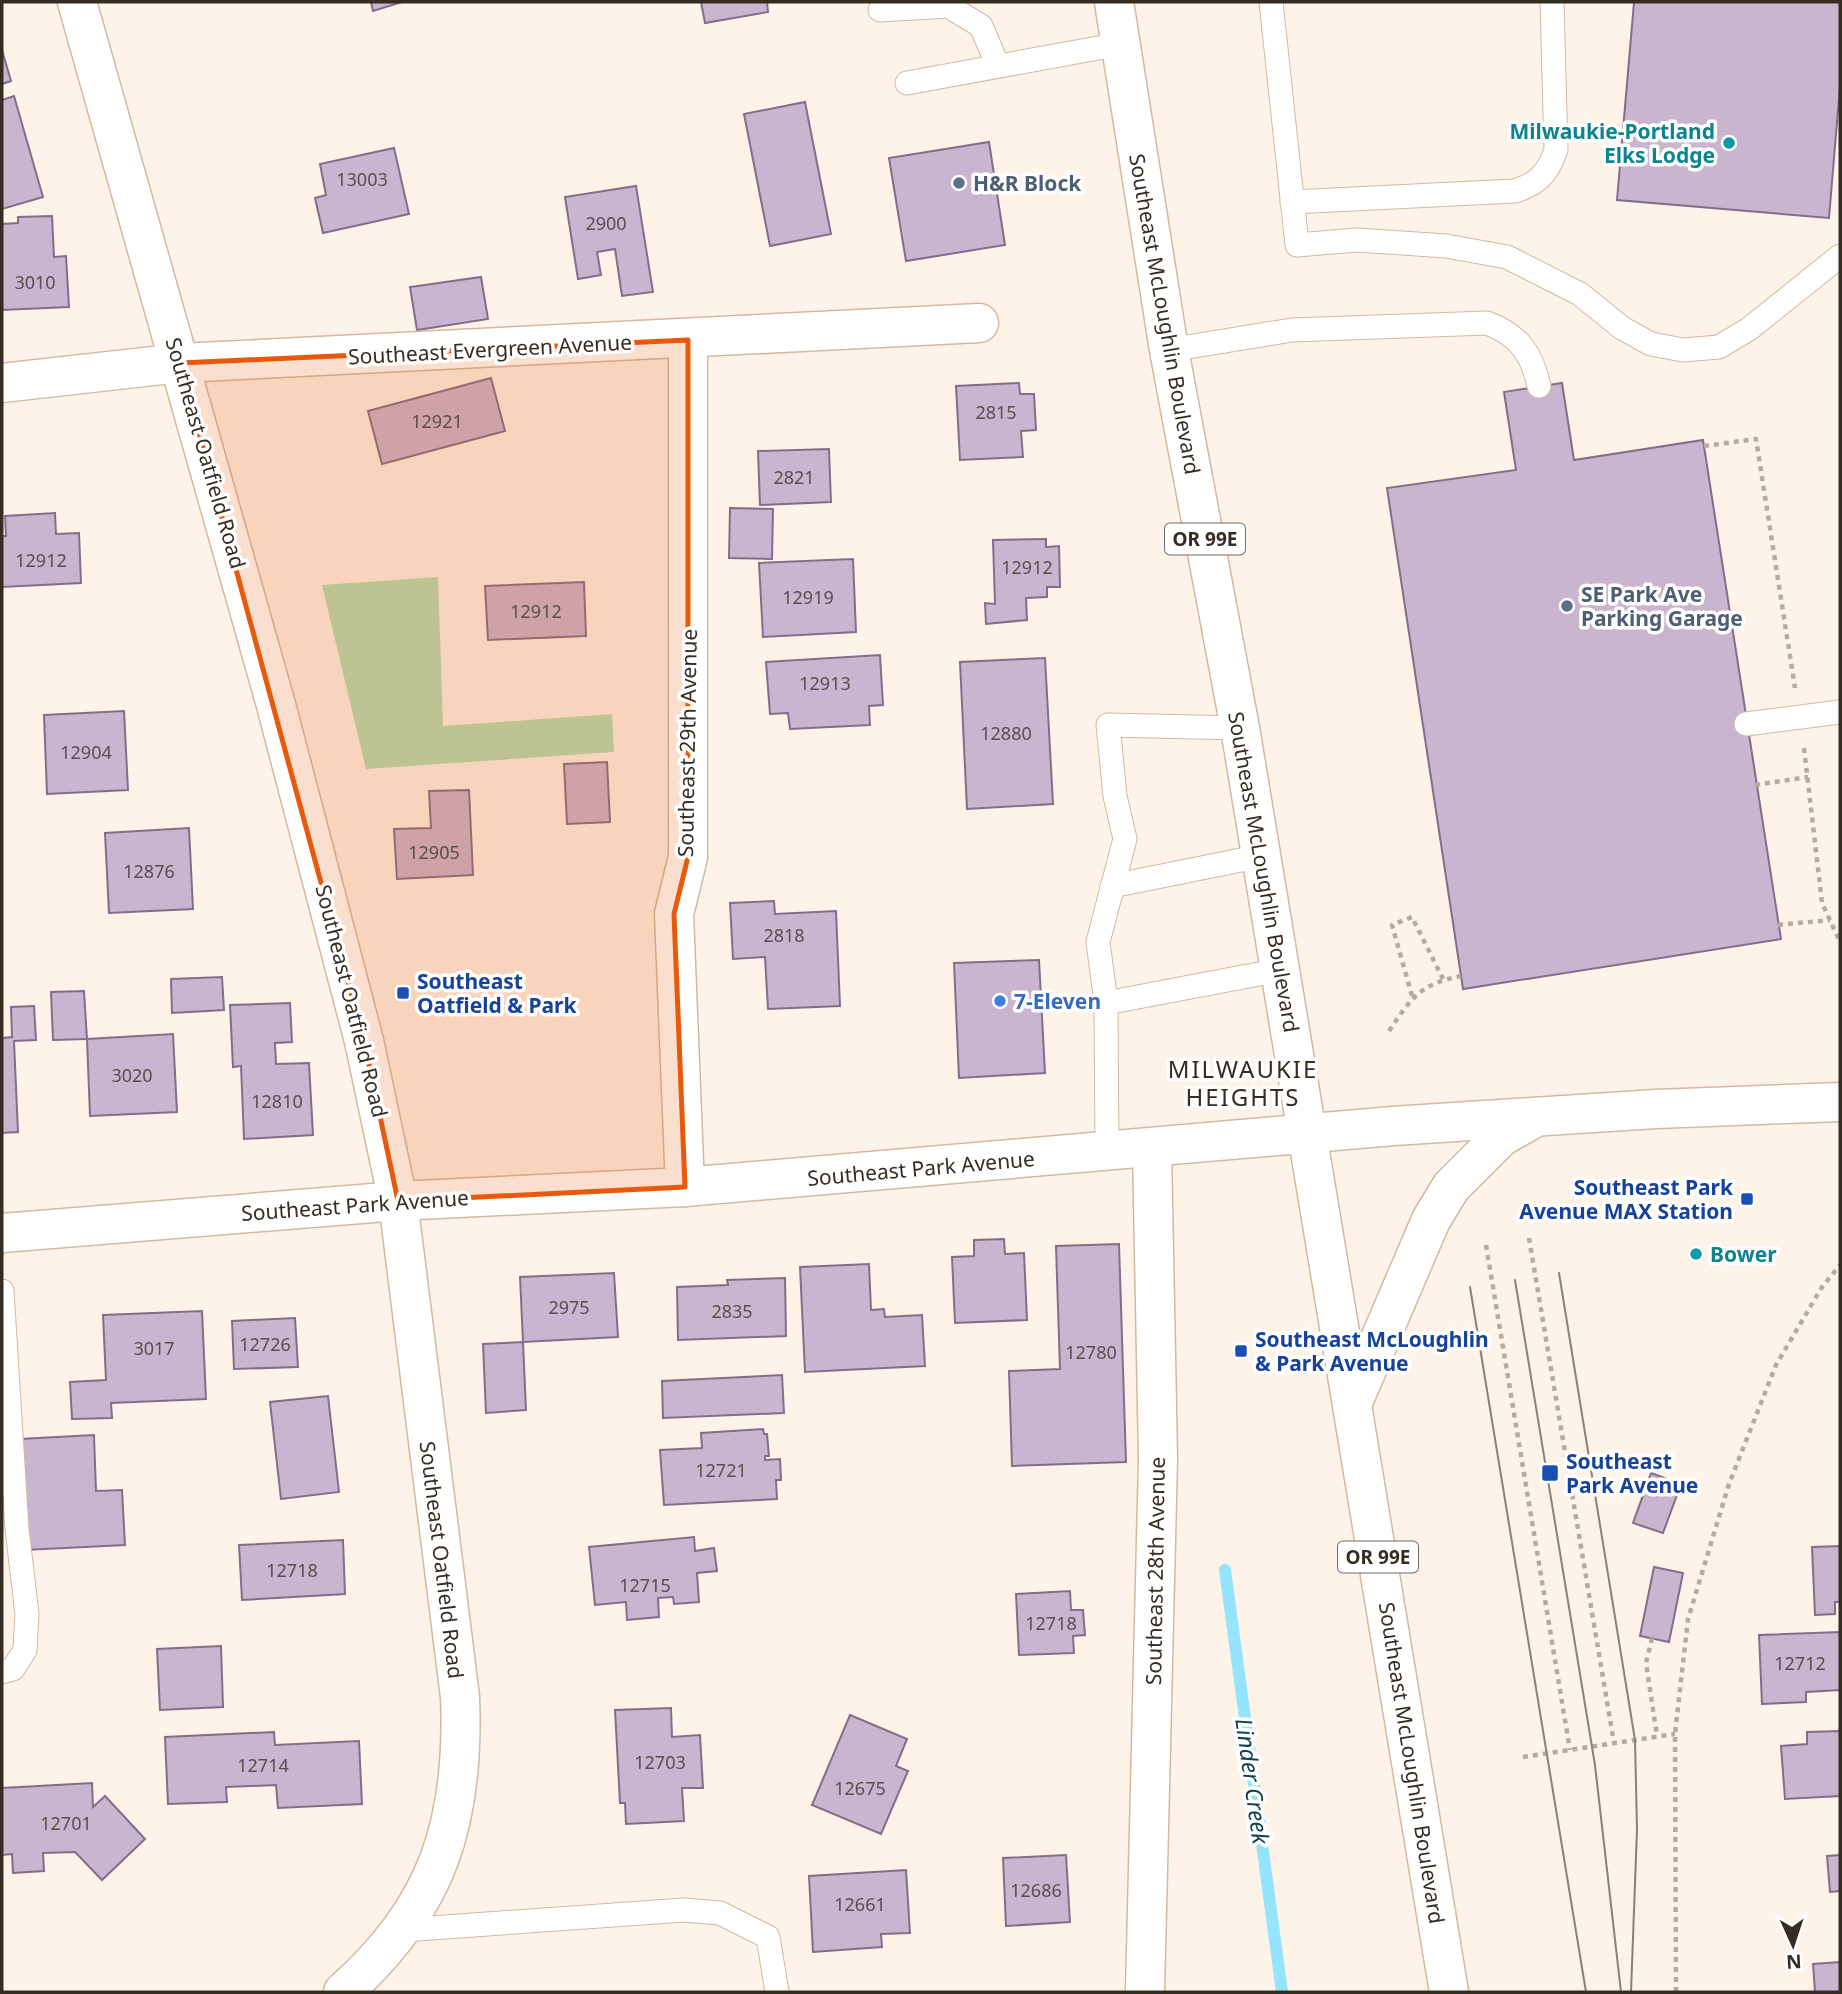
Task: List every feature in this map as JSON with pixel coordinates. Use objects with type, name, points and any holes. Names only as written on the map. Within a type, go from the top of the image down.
[{"type":"main road","name":"Southeast Oatfield Road","points":[[77,2],[276,705],[358,1014],[398,1201],[456,1668],[461,1744],[458,1779],[436,1869],[403,1930],[343,1992]]},
{"type":"main road","name":"Southeast McLoughlin Boulevard","points":[[1114,2],[1169,350],[1240,728],[1449,1992]]},
{"type":"main road","name":"Southeast Evergreen Avenue","points":[[2,383],[180,363],[688,340],[979,323]]},
{"type":"main road","name":"Southeast 29th Avenue","points":[[685,1187],[674,914],[688,857],[688,340]]},
{"type":"main road","name":"Southeast Park Avenue","points":[[2,1233],[398,1201],[685,1187],[1152,1149],[1307,1133],[1536,1117],[1840,1102]]},
{"type":"main road","points":[[1353,1402],[1431,1220],[1447,1195],[1471,1165],[1501,1137],[1536,1117]]},
{"type":"main road","name":"Southeast 28th Avenue","points":[[1145,1992],[1158,1458],[1152,1149]]},
{"type":"lane","points":[[1271,2],[1297,245],[1357,240],[1446,246],[1507,257],[1580,294],[1622,328],[1651,344],[1683,350],[1719,347],[1749,329],[1840,256]]},
{"type":"lane","points":[[1292,202],[1515,191],[1531,186],[1548,171],[1556,150],[1552,2]]},
{"type":"lane","points":[[880,10],[948,6],[981,26],[998,66]]},
{"type":"lane","points":[[907,83],[1120,44]]},
{"type":"lane","points":[[1169,350],[1271,332],[1488,323],[1506,330],[1522,344],[1534,362],[1539,386]]},
{"type":"lane","points":[[1746,724],[1799,715],[1840,712]]},
{"type":"lane","points":[[1107,1152],[1106,1003],[1098,942],[1125,839],[1115,796],[1108,725],[1240,728]]},
{"type":"lane","points":[[1112,886],[1261,856]]},
{"type":"lane","points":[[1106,1003],[1280,970]]},
{"type":"lane","points":[[2,1291],[17,1529],[26,1614],[25,1650],[13,1669],[2,1672]]},
{"type":"lane","points":[[403,1930],[684,1910],[720,1913],[768,1937],[777,1992]]},
{"type":"path","points":[[1704,446],[1756,439],[1808,777],[1822,903],[1840,942]]},
{"type":"path","points":[[1755,785],[1808,777]]},
{"type":"path","points":[[1412,996],[1392,926],[1412,917],[1443,979]]},
{"type":"path","points":[[1778,925],[1830,920]]},
{"type":"path","points":[[1389,1031],[1412,996],[1443,979],[1461,976]]},
{"type":"path","points":[[1529,1238],[1614,1743]]},
{"type":"path","points":[[1486,1245],[1570,1750]]},
{"type":"path","points":[[1676,1992],[1675,1734],[1688,1619],[1729,1484],[1776,1365],[1822,1287],[1840,1265]]},
{"type":"path","points":[[1652,1638],[1646,1663],[1657,1736]]},
{"type":"path","points":[[1523,1758],[1675,1734]]},
{"type":"highlighted area","points":[[688,340],[688,857],[674,914],[685,1187],[398,1201],[364,1041],[180,363]]},
{"type":"green space","points":[[438,577],[443,726],[612,714],[614,752],[366,769],[322,585]]},
{"type":"building","points":[[371,2],[402,2],[373,11]]},
{"type":"building","points":[[701,2],[767,2],[768,12],[705,23]]},
{"type":"building","name":"Milwaukie-Portland Elks Lodge","points":[[1634,2],[1840,2],[1840,86],[1829,218],[1617,200]]},
{"type":"building","points":[[2,50],[11,81],[2,84]]},
{"type":"building","points":[[14,96],[43,197],[2,209],[2,100]]},
{"type":"building","points":[[805,102],[831,234],[770,246],[744,114]]},
{"type":"building","points":[[989,142],[1005,245],[906,261],[889,158]]},
{"type":"building","points":[[394,148],[409,214],[323,233],[315,198],[326,195],[320,164]]},
{"type":"building","points":[[636,186],[653,292],[622,296],[615,249],[597,252],[601,275],[578,279],[565,197]]},
{"type":"building","points":[[52,216],[54,257],[66,256],[69,307],[2,310],[2,224],[18,223],[18,217]]},
{"type":"building","points":[[481,277],[488,319],[417,330],[410,287]]},
{"type":"building","points":[[491,378],[505,431],[382,464],[368,411]]},
{"type":"building","points":[[1019,383],[1020,394],[1034,394],[1036,430],[1021,431],[1023,457],[960,460],[956,386]]},
{"type":"building","name":"SE Park Ave Parking Garage","points":[[1562,383],[1574,460],[1703,440],[1781,939],[1463,989],[1387,488],[1516,470],[1504,392]]},
{"type":"building","points":[[829,449],[831,502],[760,505],[758,451]]},
{"type":"building","points":[[730,508],[773,509],[772,559],[729,558]]},
{"type":"building","points":[[55,513],[56,534],[79,533],[81,583],[2,587],[2,536],[6,536],[5,516]]},
{"type":"building","points":[[1046,539],[1046,547],[1059,546],[1060,587],[1047,587],[1047,597],[1026,598],[1027,620],[986,624],[985,603],[995,604],[993,540]]},
{"type":"building","points":[[853,559],[856,632],[763,637],[759,563]]},
{"type":"building","points":[[584,582],[586,636],[488,640],[485,586]]},
{"type":"building","points":[[880,655],[883,705],[869,706],[870,725],[790,729],[788,713],[770,714],[766,662]]},
{"type":"building","points":[[1045,658],[1053,804],[967,809],[960,662]]},
{"type":"building","points":[[124,711],[128,790],[47,794],[44,715]]},
{"type":"building","points":[[607,762],[610,822],[567,824],[564,764]]},
{"type":"building","points":[[469,790],[473,875],[397,879],[394,829],[431,828],[429,791]]},
{"type":"building","points":[[189,828],[193,909],[109,913],[105,833]]},
{"type":"building","points":[[774,901],[775,914],[836,911],[840,1006],[768,1009],[765,957],[733,959],[730,903]]},
{"type":"building","points":[[1039,960],[1045,1073],[959,1078],[954,963]]},
{"type":"building","points":[[222,977],[224,1010],[172,1013],[171,979]]},
{"type":"building","points":[[84,991],[87,1039],[53,1040],[51,992]]},
{"type":"building","points":[[290,1003],[292,1042],[275,1043],[276,1064],[309,1063],[313,1135],[244,1139],[241,1066],[233,1067],[230,1005]]},
{"type":"building","points":[[34,1006],[36,1040],[14,1041],[18,1132],[2,1133],[2,1038],[12,1037],[11,1007]]},
{"type":"building","points":[[173,1034],[177,1112],[90,1116],[87,1039]]},
{"type":"building","points":[[1004,1239],[1005,1254],[1024,1253],[1027,1320],[955,1323],[952,1257],[974,1256],[974,1240]]},
{"type":"building","points":[[1119,1244],[1126,1462],[1012,1466],[1009,1371],[1060,1369],[1056,1246]]},
{"type":"building","points":[[869,1264],[871,1310],[884,1309],[885,1317],[922,1315],[925,1366],[805,1372],[800,1267]]},
{"type":"building","points":[[614,1273],[618,1337],[523,1342],[520,1277]]},
{"type":"building","points":[[785,1278],[786,1336],[678,1340],[677,1287],[728,1285],[727,1280]]},
{"type":"building","points":[[202,1311],[206,1399],[111,1403],[112,1418],[72,1419],[70,1382],[106,1380],[103,1315]]},
{"type":"building","points":[[295,1318],[298,1367],[234,1369],[232,1321]]},
{"type":"building","points":[[523,1342],[526,1410],[486,1413],[483,1344]]},
{"type":"building","points":[[782,1375],[784,1413],[663,1418],[662,1381]]},
{"type":"building","points":[[328,1396],[339,1492],[281,1499],[270,1402]]},
{"type":"building","points":[[763,1429],[764,1434],[767,1434],[769,1456],[765,1456],[765,1460],[780,1459],[781,1480],[776,1480],[777,1499],[664,1505],[660,1450],[702,1448],[701,1433]]},
{"type":"building","points":[[94,1435],[96,1491],[122,1490],[125,1545],[25,1550],[20,1439]]},
{"type":"building","points":[[1651,1473],[1681,1484],[1663,1533],[1633,1523]]},
{"type":"building","points":[[694,1537],[695,1551],[714,1548],[717,1571],[697,1573],[699,1602],[674,1604],[673,1597],[658,1598],[659,1617],[627,1620],[626,1602],[595,1605],[589,1547]]},
{"type":"building","points":[[343,1540],[345,1594],[242,1600],[239,1545]]},
{"type":"building","points":[[1840,1546],[1840,1602],[1835,1602],[1835,1614],[1815,1615],[1812,1547]]},
{"type":"building","points":[[1654,1567],[1683,1573],[1669,1642],[1640,1636]]},
{"type":"building","points":[[1070,1591],[1071,1610],[1083,1610],[1085,1635],[1073,1636],[1074,1653],[1019,1655],[1016,1594]]},
{"type":"building","points":[[1840,1632],[1840,1690],[1806,1692],[1806,1702],[1762,1704],[1759,1635]]},
{"type":"building","points":[[221,1646],[223,1707],[160,1710],[157,1649]]},
{"type":"building","points":[[671,1708],[672,1737],[700,1735],[703,1788],[682,1788],[684,1821],[626,1824],[625,1803],[620,1803],[615,1710]]},
{"type":"building","points":[[850,1715],[907,1739],[896,1766],[908,1771],[881,1834],[812,1805]]},
{"type":"building","points":[[1840,1731],[1840,1796],[1785,1799],[1781,1746],[1807,1744],[1807,1732]]},
{"type":"building","points":[[274,1732],[275,1745],[359,1741],[362,1804],[278,1808],[276,1785],[226,1787],[227,1802],[168,1804],[165,1737]]},
{"type":"building","points":[[92,1783],[93,1807],[105,1796],[145,1839],[102,1880],[75,1852],[43,1853],[44,1871],[13,1873],[12,1854],[2,1855],[2,1788]]},
{"type":"building","points":[[1066,1855],[1070,1922],[1006,1926],[1003,1858]]},
{"type":"building","points":[[1840,1855],[1840,1891],[1830,1892],[1827,1856]]},
{"type":"building","points":[[906,1870],[910,1933],[881,1934],[882,1947],[813,1952],[809,1876]]},
{"type":"building","points":[[1840,1962],[1840,1992],[1815,1992],[1813,1964]]},
{"type":"waterway","name":"Linder Creek","points":[[1225,1570],[1282,1992]]},
{"type":"tram line","points":[[1559,1273],[1635,1740],[1637,1829],[1631,1992]]},
{"type":"tram line","points":[[1515,1280],[1595,1765],[1621,1992]]},
{"type":"tram line","points":[[1470,1287],[1586,1992]]},
{"type":"place","name":"Milwaukie-Portland Elks Lodge","points":[[1729,143]]},
{"type":"place","name":"H&R Block","points":[[959,183]]},
{"type":"place","name":"SE Park Ave Parking Garage","points":[[1567,606]]},
{"type":"place","name":"Southeast Oatfield & Park","points":[[403,993]]},
{"type":"place","name":"7-Eleven","points":[[1000,1001]]},
{"type":"place","name":"Southeast Park Avenue MAX Station","points":[[1747,1199]]},
{"type":"place","name":"Bower","points":[[1696,1254]]},
{"type":"place","name":"Southeast McLoughlin & Park Avenue","points":[[1241,1351]]},
{"type":"place","name":"Southeast Park Avenue","points":[[1550,1473]]},
{"type":"district","name":"MILWAUKIE HEIGHTS","points":[[1243,1082]]}]
